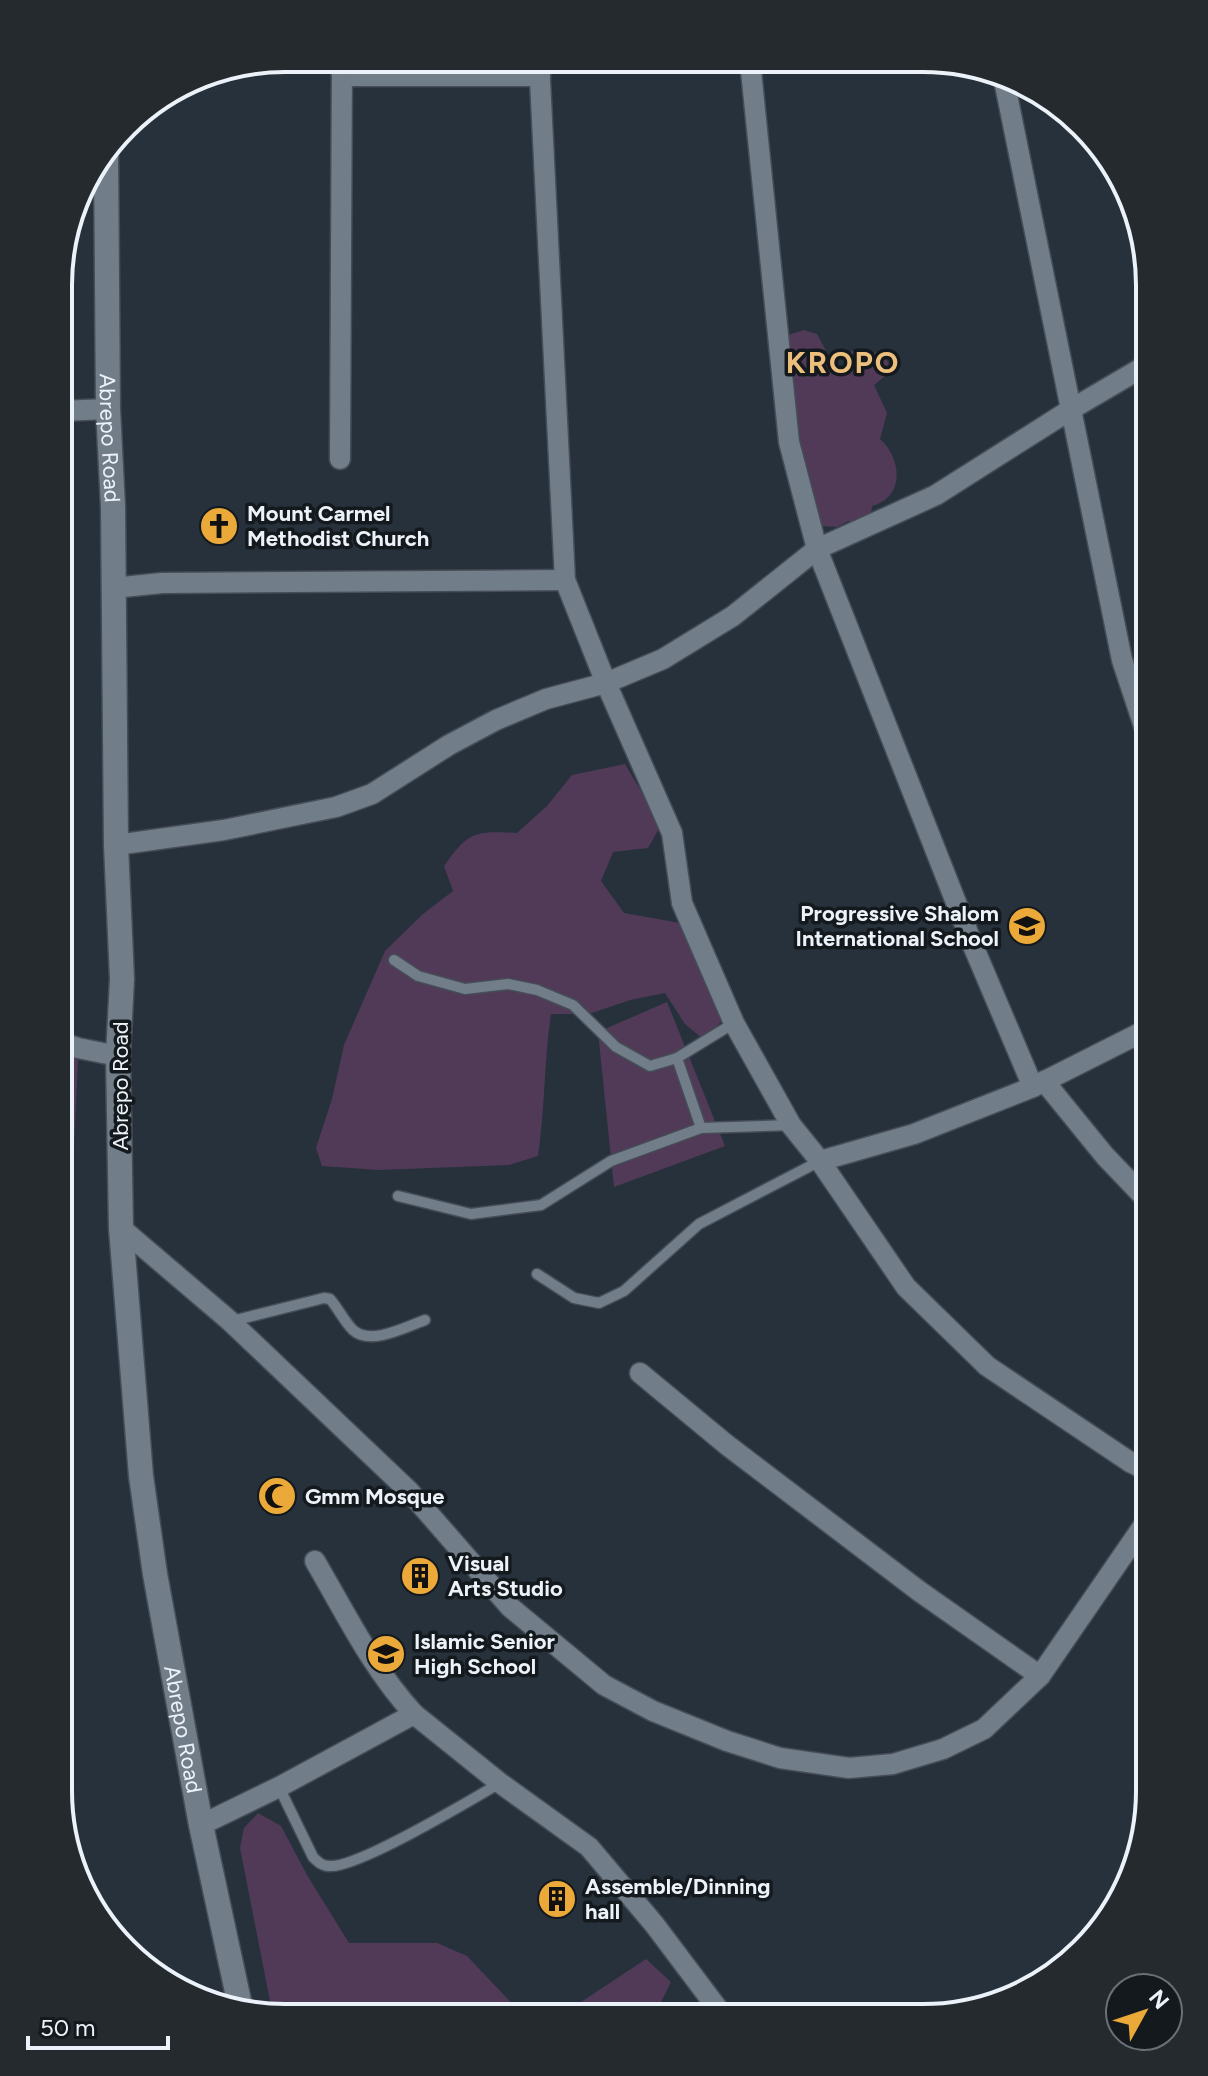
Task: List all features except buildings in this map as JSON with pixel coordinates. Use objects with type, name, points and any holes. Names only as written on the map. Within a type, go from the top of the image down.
[{"type":"main road","name":"Abrepo Road","points":[[103,175],[113,507],[116,845],[122,979],[118,1056],[121,1228],[141,1476],[155,1574],[201,1825],[239,1999]]},
{"type":"street","points":[[340,459],[342,72]]},
{"type":"street","points":[[540,72],[565,580],[672,833],[682,903],[734,1023],[791,1125],[820,1161],[906,1287],[987,1366],[1136,1465]]},
{"type":"street","points":[[751,72],[789,442],[817,549],[974,948],[1039,1084],[1136,1188]]},
{"type":"street","points":[[1006,89],[1122,660],[1136,702]]},
{"type":"street","points":[[116,845],[224,830],[336,807],[372,794],[449,745],[496,720],[546,699],[606,683],[663,659],[733,616],[817,549],[936,495],[1136,371]]},
{"type":"street","points":[[72,410],[108,409]]},
{"type":"street","points":[[113,588],[162,583],[565,580]]},
{"type":"street","points":[[820,1161],[914,1134],[1039,1084],[1136,1035]]},
{"type":"street","points":[[72,1046],[118,1056]]},
{"type":"street","points":[[121,1228],[230,1321],[409,1491],[510,1607],[604,1685],[653,1711],[727,1741],[780,1758],[849,1768],[893,1764],[943,1749],[984,1729],[1040,1676],[1136,1536]]},
{"type":"street","points":[[640,1373],[727,1445],[895,1573],[1040,1676]]},
{"type":"street","points":[[315,1561],[368,1656],[414,1714],[500,1783],[589,1847],[654,1924],[714,2004]]},
{"type":"street","points":[[201,1825],[414,1714]]},
{"type":"lane","points":[[394,960],[418,976],[465,989],[508,984],[537,990],[573,1005],[616,1047],[650,1066],[677,1058],[734,1023]]},
{"type":"lane","points":[[677,1058],[701,1128]]},
{"type":"lane","points":[[398,1196],[471,1214],[541,1205],[611,1161],[701,1128],[791,1125]]},
{"type":"lane","points":[[537,1274],[574,1298],[599,1303],[624,1291],[699,1224],[820,1161]]},
{"type":"lane","points":[[230,1321],[324,1298],[330,1299],[351,1328],[361,1335],[393,1332],[425,1320]]},
{"type":"lane","points":[[279,1787],[313,1857],[322,1865],[332,1867],[423,1828],[500,1783]]},
{"type":"shaded area","points":[[804,330],[817,334],[825,349],[823,361],[844,370],[851,351],[861,350],[870,354],[879,351],[888,362],[890,372],[874,385],[887,413],[880,439],[896,466],[895,486],[883,501],[872,506],[871,514],[837,527],[822,526],[801,456],[788,335]]},
{"type":"shaded area","points":[[625,764],[661,825],[648,848],[613,852],[601,881],[624,913],[680,923],[723,1020],[703,1039],[685,1024],[665,993],[630,1000],[589,1014],[551,1014],[538,1156],[509,1165],[379,1170],[322,1166],[316,1148],[332,1099],[344,1045],[385,951],[423,914],[453,891],[444,866],[453,854],[467,840],[482,833],[517,833],[547,806],[572,775]]},
{"type":"shaded area","points":[[667,1002],[725,1146],[614,1187],[598,1032]]},
{"type":"shaded area","points":[[72,1057],[78,1060],[72,1149]]},
{"type":"shaded area","points":[[258,1813],[281,1826],[349,1943],[437,1943],[467,1956],[512,2004],[270,2003],[240,1848],[244,1828]]},
{"type":"shaded area","points":[[646,1959],[671,1982],[660,2004],[578,2004]]},
{"type":"place","name":"Mount Carmel Methodist Church","points":[[219,526]]},
{"type":"place","name":"Progressive Shalom International School","points":[[1027,926]]},
{"type":"place","name":"Gmm Mosque","points":[[277,1496]]},
{"type":"place","name":"Visual Arts Studio","points":[[420,1576]]},
{"type":"place","name":"Islamic Senior High School","points":[[386,1654]]},
{"type":"place","name":"Assemble/Dinning hall","points":[[557,1899]]},
{"type":"district","name":"KROPO","points":[[843,362]]}]
